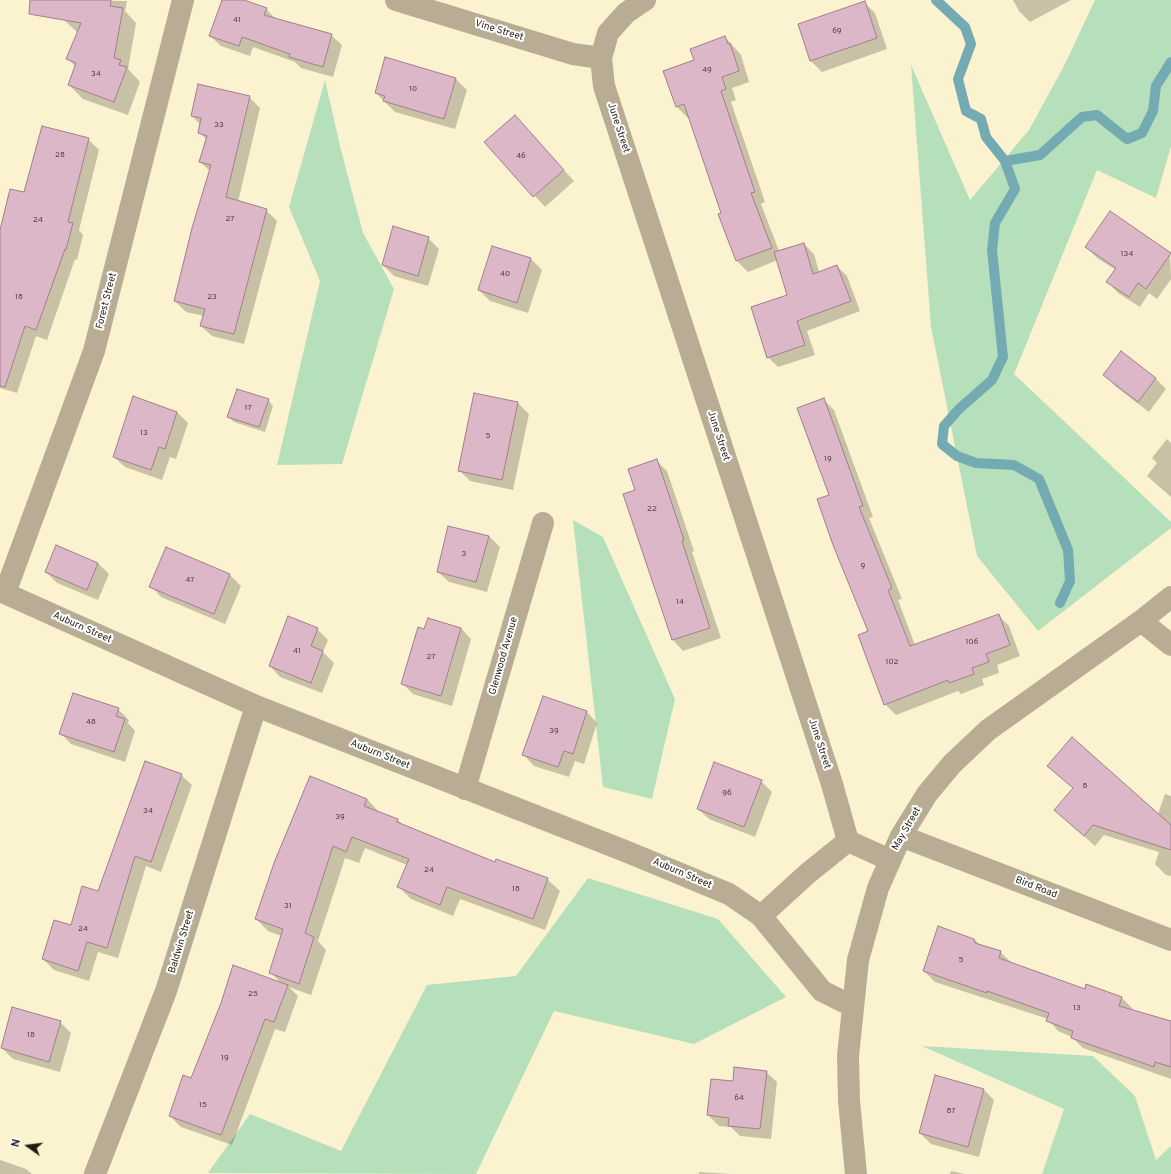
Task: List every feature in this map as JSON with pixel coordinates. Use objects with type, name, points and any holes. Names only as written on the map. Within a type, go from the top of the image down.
[{"type":"street","name":"Forest Street","points":[[2,592],[94,351],[183,0]]},
{"type":"street","name":"Vine Street","points":[[396,0],[573,54],[601,58]]},
{"type":"street","name":"June Street","points":[[645,0],[626,13],[608,33],[601,58],[604,86],[830,776],[848,841]]},
{"type":"street","name":"Glenwood Avenue","points":[[465,789],[543,523]]},
{"type":"street","name":"Auburn Street","points":[[2,592],[256,706],[625,851],[729,894],[761,916],[822,991],[852,1006]]},
{"type":"street","name":"May Street","points":[[856,1174],[849,1101],[848,1056],[852,1006],[858,960],[878,888],[901,836],[928,794],[952,764],[988,730],[1141,622],[1171,597]]},
{"type":"street","points":[[1141,622],[1171,645]]},
{"type":"street","name":"Baldwin Street","points":[[95,1174],[166,991],[256,706]]},
{"type":"street","name":"Bird Road","points":[[901,836],[1171,940]]},
{"type":"street","points":[[761,916],[807,874],[848,841],[890,860]]},
{"type":"green space","points":[[1095,0],[1171,0],[1171,146],[1156,198],[1097,170],[1014,374],[1171,522],[1171,528],[1038,631],[977,556],[931,327],[911,65],[970,200],[1029,130],[1064,66]]},
{"type":"green space","points":[[325,80],[341,150],[363,233],[394,289],[342,464],[277,465],[320,281],[289,207]]},
{"type":"green space","points":[[573,520],[603,537],[675,699],[652,799],[603,787]]},
{"type":"green space","points":[[588,878],[718,919],[786,997],[694,1044],[554,1011],[476,1174],[208,1173],[250,1114],[341,1151],[427,985],[516,976]]},
{"type":"green space","points":[[922,1046],[1093,1056],[1135,1096],[1156,1160],[1171,1146],[1171,1174],[1042,1174],[1064,1109]]},
{"type":"building","points":[[30,0],[111,0],[110,6],[123,8],[114,58],[121,60],[119,65],[127,67],[114,102],[68,85],[76,63],[66,59],[81,23],[29,14]]},
{"type":"building","points":[[222,0],[244,0],[267,8],[264,15],[332,34],[323,67],[289,57],[290,54],[242,37],[239,46],[209,36]]},
{"type":"building","points":[[865,1],[877,38],[810,61],[798,24]]},
{"type":"building","points":[[725,36],[728,44],[730,43],[739,71],[722,77],[726,89],[721,91],[755,192],[751,193],[772,248],[736,261],[718,214],[721,213],[684,104],[676,107],[663,71],[694,60],[690,49]]},
{"type":"building","points":[[385,57],[456,78],[444,119],[383,101],[385,96],[375,93]]},
{"type":"building","points":[[198,84],[250,96],[226,197],[267,209],[234,334],[200,326],[205,309],[174,301],[192,228],[211,165],[199,162],[207,136],[198,133],[201,118],[191,116]]},
{"type":"building","points":[[515,115],[564,170],[533,197],[484,142]]},
{"type":"building","points":[[42,126],[89,138],[68,222],[73,223],[66,250],[65,249],[36,330],[25,326],[5,387],[0,386],[0,230],[10,189],[24,192]]},
{"type":"building","points":[[1110,211],[1171,253],[1146,289],[1138,283],[1129,297],[1106,282],[1116,268],[1085,247]]},
{"type":"building","points":[[393,226],[429,237],[418,276],[382,265]]},
{"type":"building","points":[[804,243],[813,274],[837,265],[851,301],[797,321],[805,345],[767,358],[751,307],[787,295],[774,252]]},
{"type":"building","points":[[492,246],[531,258],[517,303],[478,290]]},
{"type":"building","points":[[1121,351],[1156,378],[1138,402],[1103,375]]},
{"type":"building","points":[[237,389],[269,399],[259,427],[227,417]]},
{"type":"building","points":[[474,393],[518,402],[502,480],[458,471]]},
{"type":"building","points":[[133,396],[177,412],[165,449],[159,447],[151,470],[113,457]]},
{"type":"building","points":[[824,398],[863,506],[859,507],[892,588],[888,590],[910,646],[999,614],[1010,645],[986,654],[989,662],[972,668],[974,674],[949,683],[948,680],[884,705],[858,635],[868,631],[833,545],[817,499],[829,495],[797,408]]},
{"type":"building","points":[[657,459],[684,540],[682,541],[710,628],[672,640],[623,494],[635,490],[628,469]]},
{"type":"building","points":[[448,526],[489,536],[476,582],[437,572]]},
{"type":"building","points":[[56,545],[98,563],[87,590],[45,572]]},
{"type":"building","points":[[166,547],[230,574],[214,614],[149,587]]},
{"type":"building","points":[[288,616],[318,628],[311,646],[323,651],[311,683],[269,666]]},
{"type":"building","points":[[428,618],[461,628],[441,696],[401,684],[418,627],[424,629]]},
{"type":"building","points":[[73,693],[119,708],[116,716],[125,719],[114,752],[59,734]]},
{"type":"building","points":[[543,696],[587,711],[573,754],[564,751],[558,767],[522,755]]},
{"type":"building","points":[[1072,737],[1171,825],[1171,850],[1093,825],[1084,836],[1054,810],[1073,788],[1047,766]]},
{"type":"building","points":[[145,761],[182,774],[151,862],[135,856],[107,948],[87,942],[78,971],[42,959],[54,920],[71,925],[82,886],[98,891]]},
{"type":"building","points":[[714,762],[762,780],[744,827],[697,809]]},
{"type":"building","points":[[310,776],[367,799],[364,806],[398,819],[397,822],[495,862],[496,859],[548,878],[533,919],[447,887],[440,905],[397,887],[409,859],[352,837],[346,852],[333,846],[305,933],[314,937],[299,984],[269,973],[283,929],[255,919],[274,863]]},
{"type":"building","points":[[938,926],[974,939],[975,943],[1001,951],[999,958],[1085,989],[1086,984],[1122,997],[1119,1006],[1171,1021],[1171,1067],[1155,1062],[1154,1067],[1071,1038],[1073,1031],[1046,1021],[1049,1013],[987,991],[987,993],[923,971]]},
{"type":"building","points":[[233,965],[288,985],[274,1022],[265,1019],[221,1135],[169,1116],[183,1075],[191,1078],[221,1003]]},
{"type":"building","points":[[12,1007],[61,1021],[49,1062],[1,1048]]},
{"type":"building","points":[[734,1067],[767,1071],[760,1129],[728,1126],[729,1118],[707,1115],[711,1079],[733,1081]]},
{"type":"building","points":[[935,1075],[984,1089],[968,1147],[919,1133]]},
{"type":"waterway","points":[[936,0],[965,27],[971,44],[958,79],[966,111],[981,119],[986,137],[1005,161]]},
{"type":"waterway","points":[[1060,603],[1070,581],[1068,550],[1039,479],[1014,465],[976,463],[957,456],[942,444],[944,426],[959,409],[992,380],[1003,357],[992,250],[995,223],[1015,189],[1005,161],[1040,155],[1082,117],[1097,115],[1127,139],[1142,133],[1153,111],[1156,86],[1171,62]]}]
